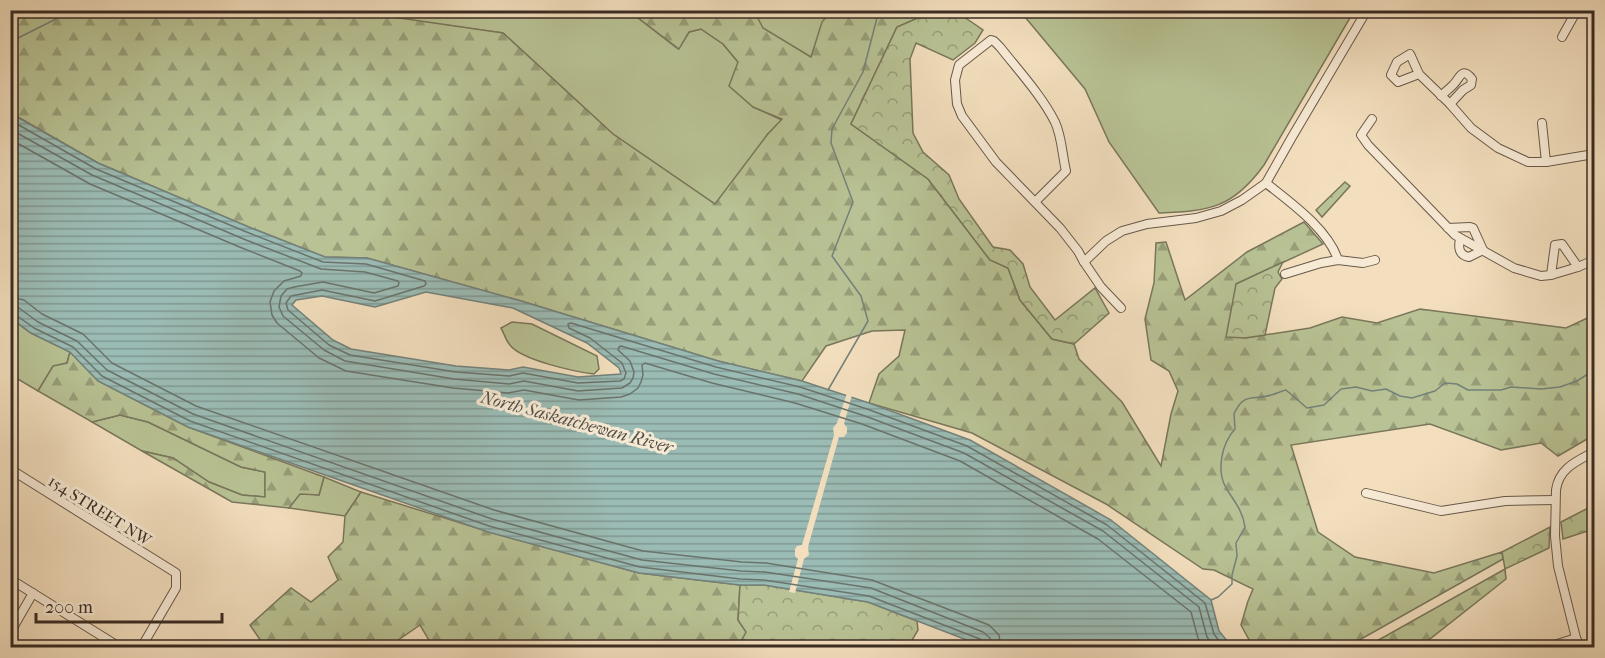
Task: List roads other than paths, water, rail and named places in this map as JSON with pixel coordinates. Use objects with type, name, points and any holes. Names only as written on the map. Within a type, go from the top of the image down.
[{"type":"street","points":[[1084,262],[1106,241],[1122,231],[1148,224],[1196,218],[1221,211],[1266,183],[1367,10]]},
{"type":"street","points":[[1562,37],[1577,10]]},
{"type":"street","points":[[1035,202],[1066,171],[1062,141],[1054,121],[1040,98],[1000,47],[991,40],[959,65],[955,80],[957,104],[962,116],[996,162],[1060,228],[1101,287],[1121,308]]},
{"type":"street","points":[[1441,96],[1455,84],[1460,75],[1464,73],[1469,75],[1472,79],[1471,86],[1463,90],[1450,104]]},
{"type":"street","points":[[1419,74],[1471,128],[1491,143],[1528,162],[1546,162],[1594,154]]},
{"type":"street","points":[[1372,119],[1361,135],[1368,145],[1460,239],[1514,268],[1541,276],[1578,267],[1594,260]]},
{"type":"street","points":[[1542,123],[1546,162]]},
{"type":"street","points":[[1266,183],[1320,230],[1335,249],[1338,260]]},
{"type":"street","points":[[1448,228],[1473,228],[1483,250]]},
{"type":"street","points":[[1460,239],[1460,250],[1464,256],[1469,257],[1483,250]]},
{"type":"street","points":[[1551,275],[1555,245],[1562,244],[1578,267]]},
{"type":"street","points":[[1286,274],[1321,262],[1338,260],[1363,263],[1375,260]]},
{"type":"street","points":[[1581,648],[1576,638],[1558,566],[1555,500],[1557,482],[1564,470],[1594,452]]},
{"type":"street","name":"154 STREET NW","points":[[10,469],[176,573],[176,588],[141,648]]},
{"type":"street","points":[[1366,493],[1441,511],[1505,501],[1555,500]]},
{"type":"street","points":[[10,579],[121,648]]},
{"type":"street","points":[[10,633],[33,593]]},
{"type":"street","points":[[1545,648],[1576,638]]},
{"type":"water","name":"North Saskatchewan River","points":[[10,113],[98,163],[325,257],[367,258],[521,301],[718,361],[802,381],[970,440],[1111,520],[1211,600],[1219,631],[1232,647],[985,647],[868,602],[764,585],[740,585],[639,573],[488,532],[188,427],[98,381],[70,352],[31,333],[11,318]],"holes":[[[426,292],[513,308],[587,343],[619,368],[621,374],[578,377],[523,367],[509,370],[456,366],[351,349],[333,340],[292,305],[296,300],[322,296],[375,307]]]},
{"type":"waterway","points":[[10,42],[58,18],[61,10]]},
{"type":"waterway","points":[[828,390],[868,321],[861,296],[832,256],[853,202],[831,143],[832,129],[863,72],[879,10]]},
{"type":"waterway","points":[[1211,600],[1218,597],[1232,584],[1237,556],[1236,543],[1245,527],[1240,511],[1223,481],[1221,465],[1224,449],[1235,429],[1234,414],[1246,399],[1265,397],[1286,390],[1307,408],[1324,405],[1341,389],[1356,387],[1372,391],[1386,389],[1400,396],[1412,398],[1435,391],[1445,383],[1457,384],[1468,390],[1501,390],[1511,387],[1541,389],[1560,387],[1577,381],[1594,370]]}]
